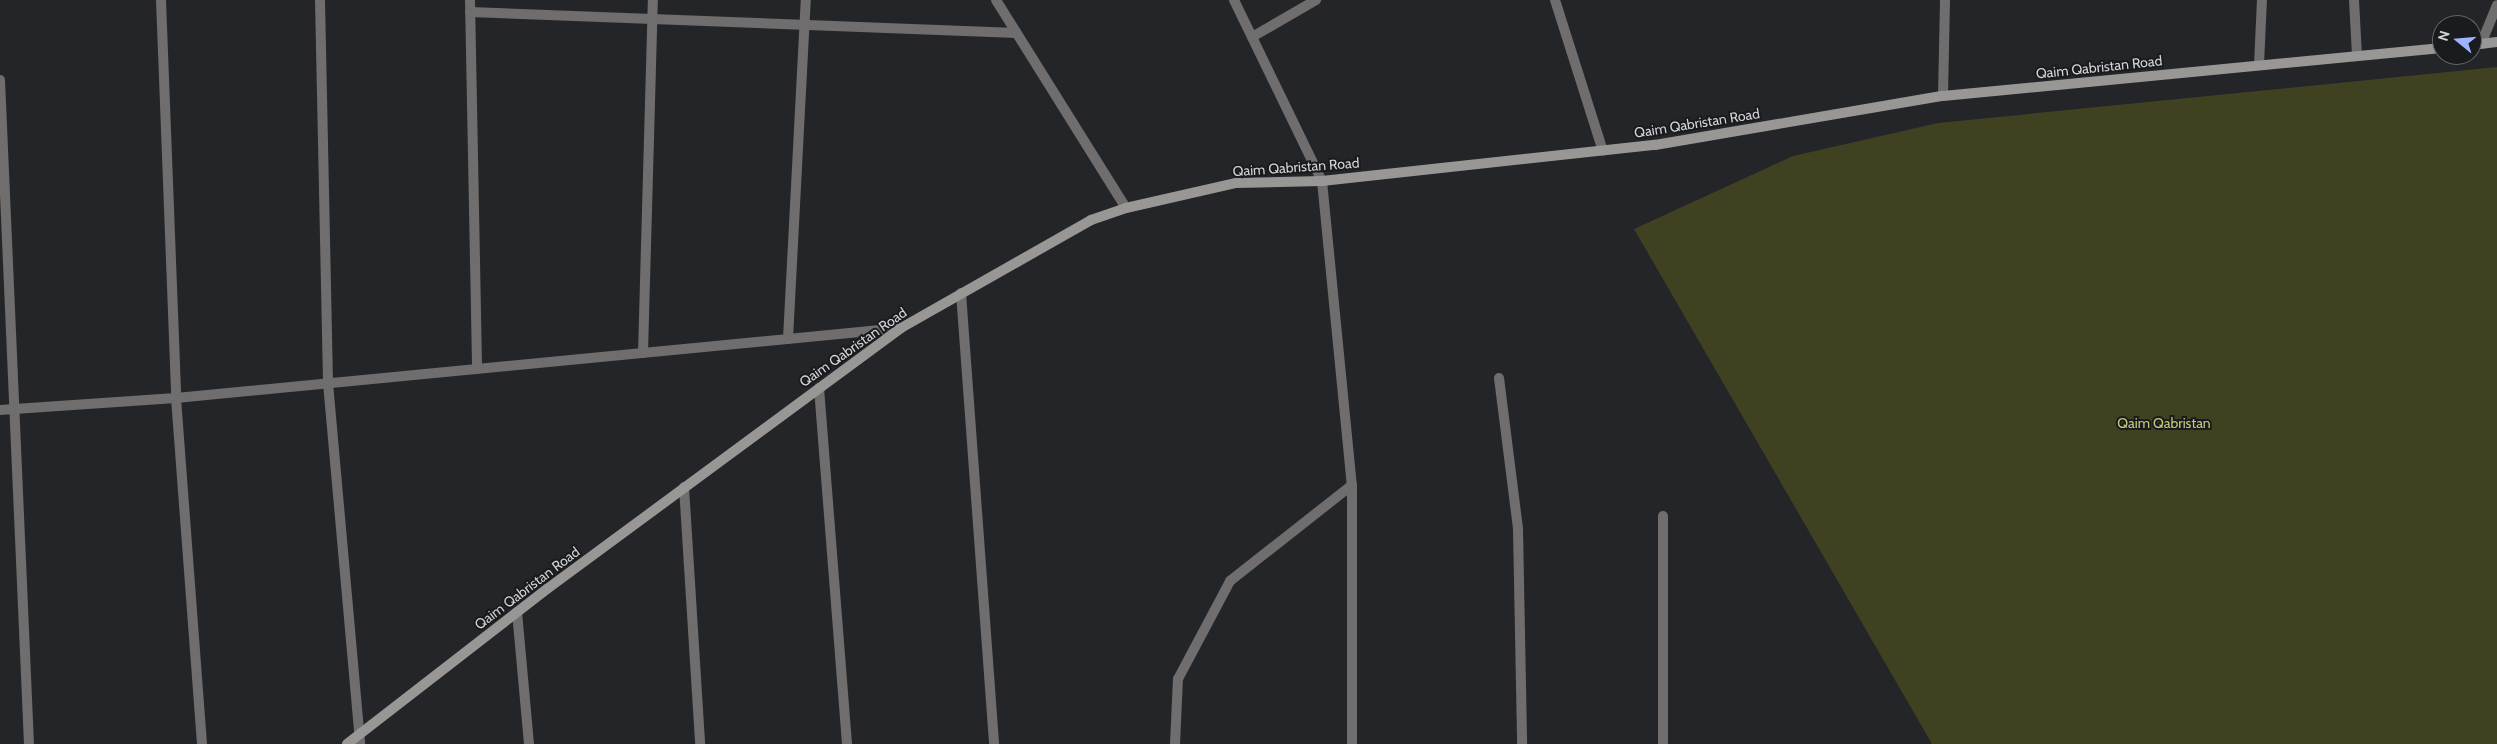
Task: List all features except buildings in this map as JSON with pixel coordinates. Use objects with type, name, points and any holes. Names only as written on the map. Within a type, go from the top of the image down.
[{"type":"street","points":[[161,0],[176,398],[202,744]]},
{"type":"street","points":[[320,0],[328,383],[359,739]]},
{"type":"street","points":[[470,0],[477,369]]},
{"type":"street","points":[[643,353],[653,0]]},
{"type":"street","points":[[788,338],[806,0]]},
{"type":"street","points":[[996,0],[1126,208]]},
{"type":"street","points":[[1234,0],[1322,181],[1352,485],[1352,744]]},
{"type":"street","points":[[1252,37],[1316,0]]},
{"type":"street","points":[[1555,0],[1603,150]]},
{"type":"street","points":[[1942,96],[1945,0]]},
{"type":"street","points":[[2259,65],[2262,0]]},
{"type":"street","points":[[2354,0],[2357,56]]},
{"type":"street","points":[[2482,33],[2497,4]]},
{"type":"street","points":[[470,12],[1017,33]]},
{"type":"street","points":[[2482,43],[2497,42]]},
{"type":"street","name":"Qaim Qabristan Road","points":[[347,744],[359,739],[517,612],[901,328],[1091,220],[1126,208],[1236,183],[1322,181],[1603,150],[1942,96],[2432,49]]},
{"type":"street","points":[[0,80],[12,410],[29,744]]},
{"type":"street","points":[[961,293],[994,744]]},
{"type":"street","points":[[0,410],[176,398],[901,328]]},
{"type":"street","points":[[1499,378],[1518,529],[1522,744]]},
{"type":"street","points":[[819,388],[847,744]]},
{"type":"street","points":[[1175,744],[1178,679],[1230,581],[1352,485]]},
{"type":"street","points":[[684,487],[700,744]]},
{"type":"street","points":[[1662,516],[1663,744]]},
{"type":"street","points":[[517,612],[529,744]]},
{"type":"green space","name":"Qaim Qabristan","points":[[2497,67],[2497,744],[1932,744],[1634,229],[1793,156],[1938,123]]}]
